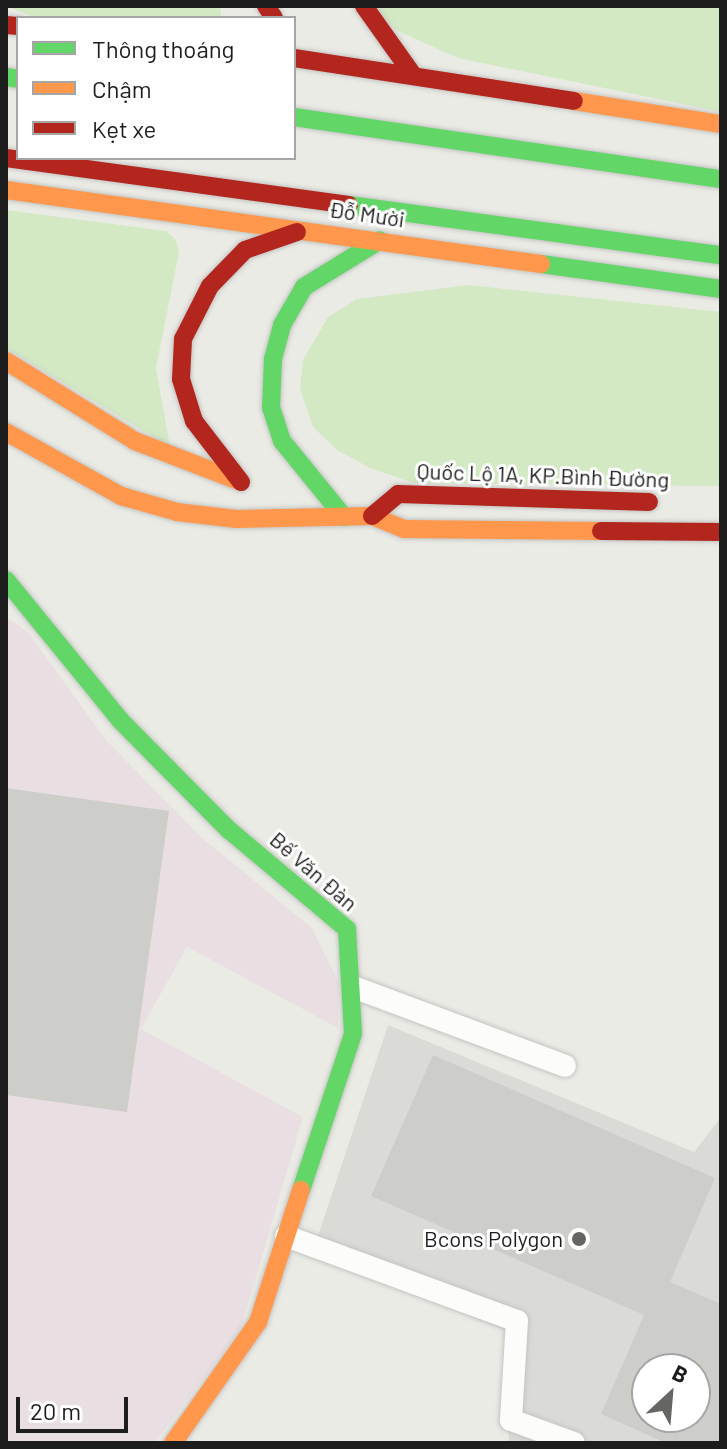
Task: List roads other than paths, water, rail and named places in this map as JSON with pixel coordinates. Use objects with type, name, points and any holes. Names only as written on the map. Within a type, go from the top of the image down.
[{"type":"main road","points":[[364,6],[413,75]]},
{"type":"main road","points":[[296,40],[347,90]]},
{"type":"main road","points":[[296,58],[721,124]]},
{"type":"main road","points":[[366,110],[386,130]]},
{"type":"main road","points":[[296,117],[721,179]]},
{"type":"main road","name":"Đỗ Mười","points":[[21,160],[721,255]]},
{"type":"main road","name":"Đỗ Mười","points":[[6,190],[721,289]]},
{"type":"main road","points":[[6,361],[135,441],[249,485],[194,421],[181,379],[183,339],[210,286],[245,250],[311,231],[430,216]]},
{"type":"main road","points":[[344,517],[282,441],[271,408],[273,359],[282,325],[304,287],[380,240]]},
{"type":"main road","points":[[6,432],[121,496],[177,512],[237,519],[372,516],[404,529],[721,532]]},
{"type":"main road","name":"Quốc Lộ 1A, KP.Bình Đường","points":[[372,516],[398,494],[675,503]]},
{"type":"main road","points":[[286,500],[344,517]]},
{"type":"main road","name":"Bế Văn Đàn","points":[[6,580],[120,720],[229,830],[347,929],[353,987],[353,1034],[258,1322],[173,1443]]},
{"type":"lane","points":[[353,987],[565,1066]]},
{"type":"lane","points":[[286,1236],[517,1321],[511,1420],[574,1443]]},
{"type":"place","name":"Bcons Polygon","points":[[579,1239]]}]
